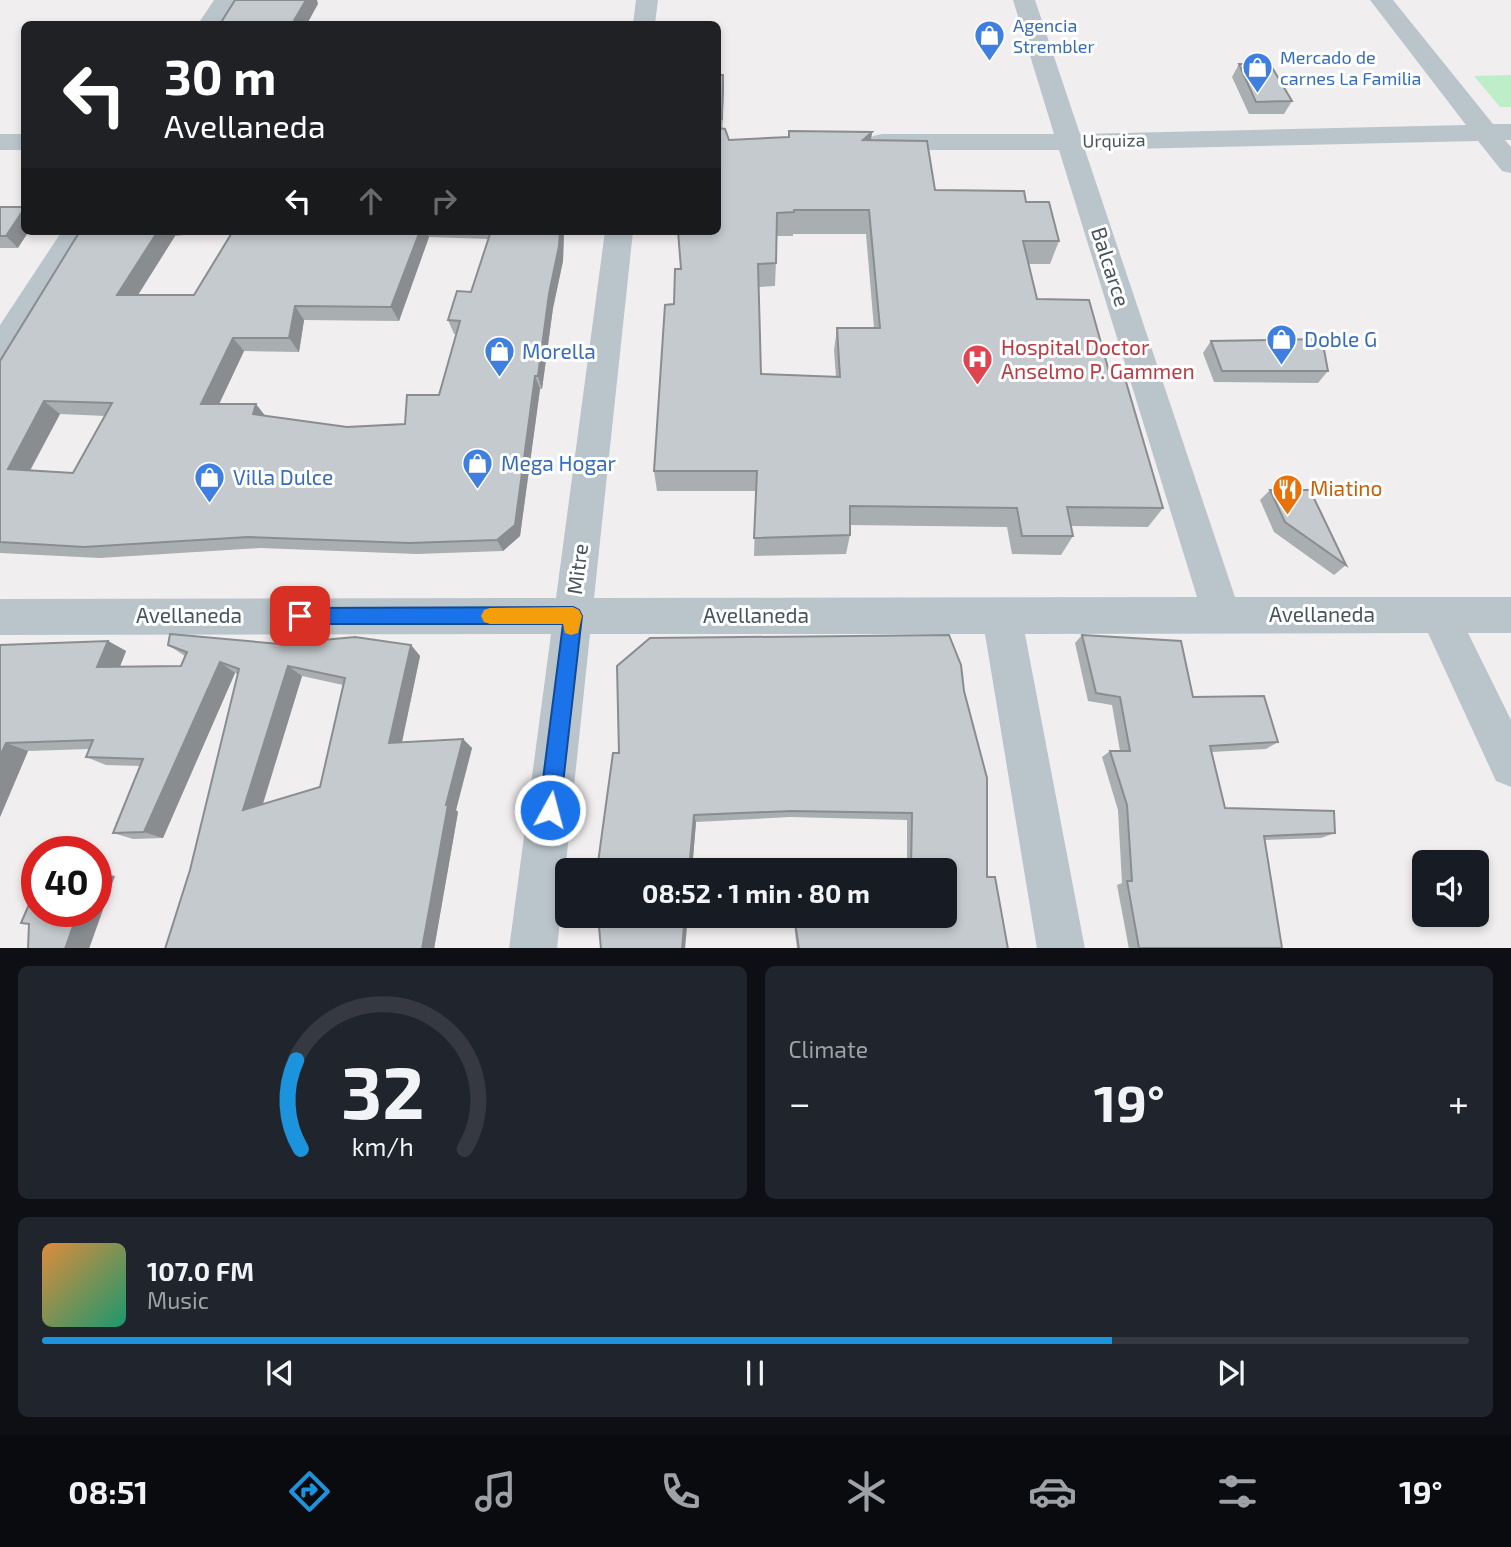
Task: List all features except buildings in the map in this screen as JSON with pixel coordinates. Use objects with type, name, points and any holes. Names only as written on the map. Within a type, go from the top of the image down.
[{"type":"street","points":[[211,21],[225,0]]},
{"type":"street","points":[[644,21],[647,0]]},
{"type":"street","name":"Balcarce","points":[[1024,0],[1222,615]]},
{"type":"street","points":[[1381,0],[1511,165]]},
{"type":"street","name":"Urquiza","points":[[853,142],[1070,142],[1511,132]]},
{"type":"street","points":[[0,142],[21,142]]},
{"type":"street","points":[[0,350],[73,235]]},
{"type":"street","name":"Mitre","points":[[533,948],[620,235]]},
{"type":"street","points":[[1439,615],[1511,766]]},
{"type":"street","name":"Avellaneda","points":[[0,617],[1511,615]]},
{"type":"street","points":[[1002,616],[1061,948]]},
{"type":"green space","points":[[1511,75],[1511,107],[1500,107],[1474,76]]},
{"type":"slow traffic","points":[[490,616],[573,616],[571,627]]},
{"type":"place","name":"Agencia Strembler","points":[[990,63]]},
{"type":"place","name":"Mercado de carnes La Familia","points":[[1257,95]]},
{"type":"place","name":"Doble G","points":[[1281,367]]},
{"type":"place","name":"Morella","points":[[499,379]]},
{"type":"place","name":"Hospital Doctor Anselmo P. Gammen","points":[[978,387]]},
{"type":"place","name":"Mega Hogar","points":[[478,491]]},
{"type":"place","name":"Villa Dulce","points":[[210,505]]},
{"type":"place","name":"Miatino","points":[[1287,516]]},
{"type":"route","points":[[300,616],[573,616],[550,810]]}]
